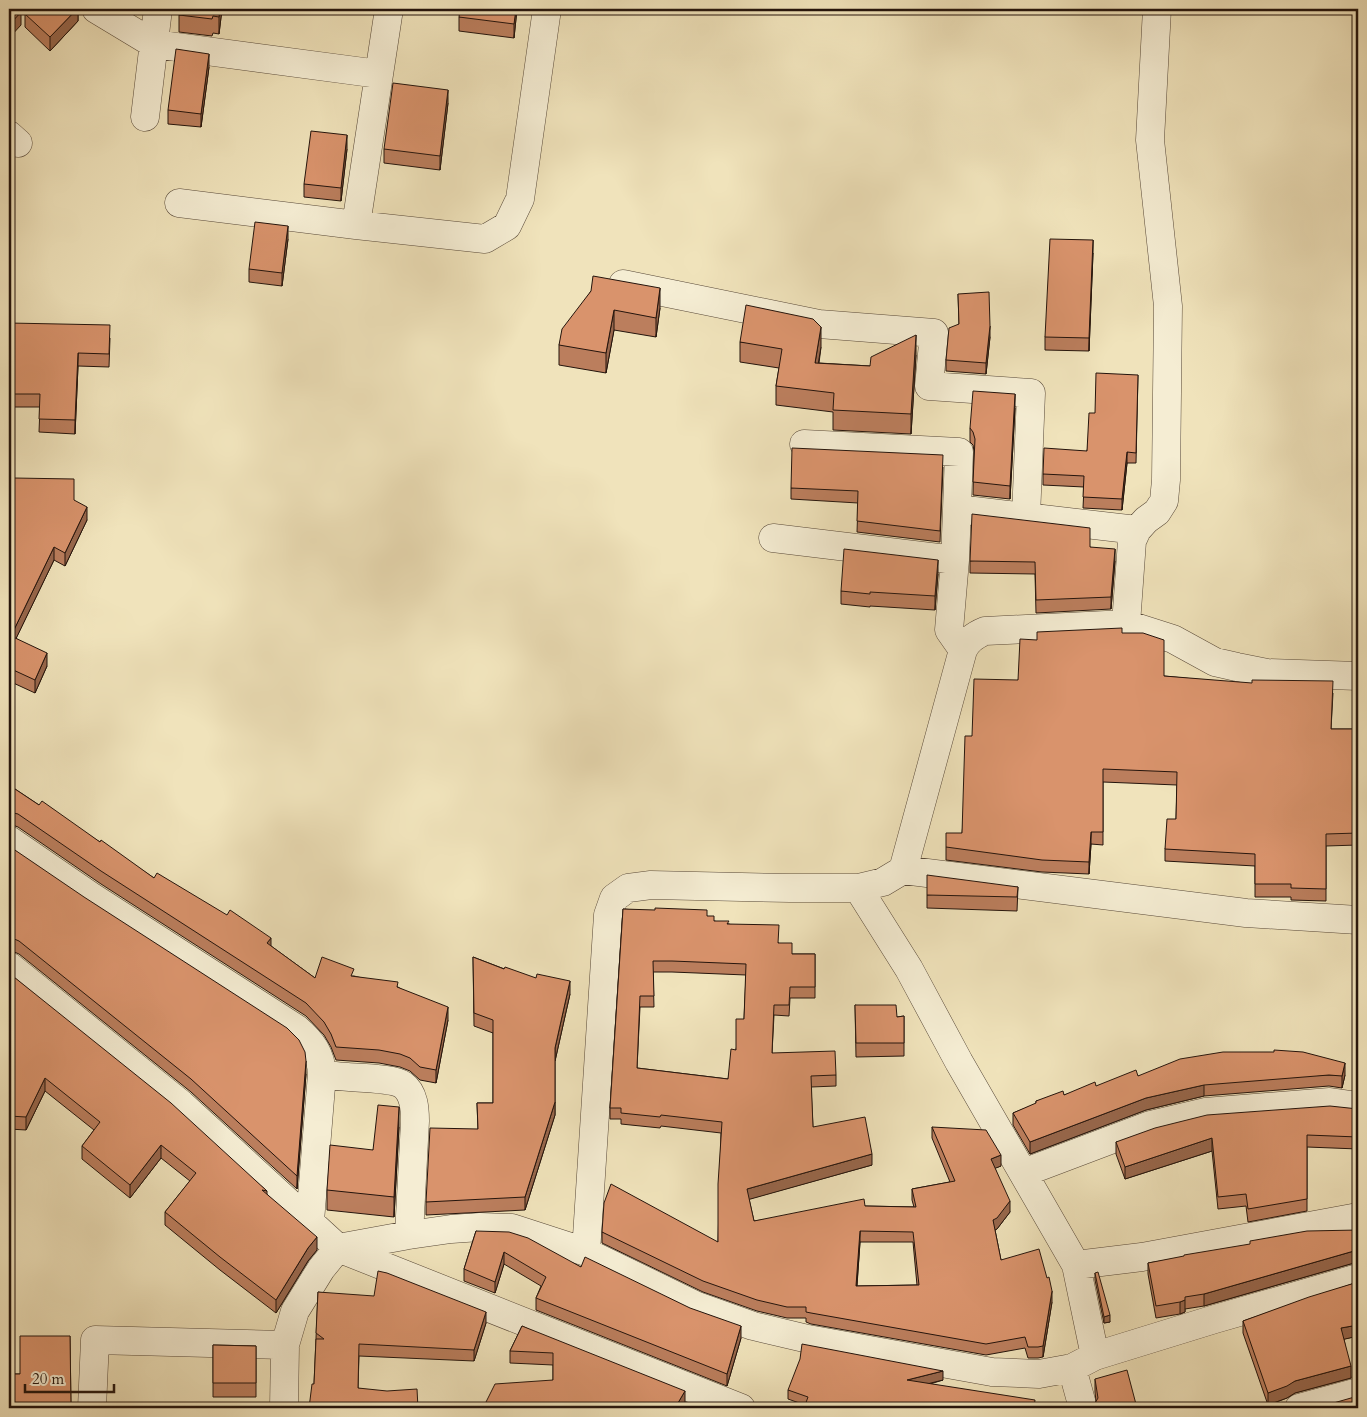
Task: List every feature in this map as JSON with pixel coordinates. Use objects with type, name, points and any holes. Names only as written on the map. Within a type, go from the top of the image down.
[{"type":"street","points":[[96,9],[154,44],[379,74]]},
{"type":"street","points":[[145,117],[158,9]]},
{"type":"street","points":[[356,225],[389,9]]},
{"type":"street","points":[[179,203],[356,225],[485,238],[508,226],[520,199],[547,9]]},
{"type":"street","points":[[1126,624],[1132,541],[1137,530],[1156,512],[1164,501],[1166,480],[1168,306],[1150,140],[1157,9]]},
{"type":"street","points":[[602,280],[819,324],[934,333],[930,386],[1031,393],[1026,517]]},
{"type":"street","points":[[804,444],[959,452],[955,560],[949,630],[962,650]]},
{"type":"street","points":[[957,509],[1137,530]]},
{"type":"street","points":[[773,538],[955,560]]},
{"type":"street","points":[[903,870],[962,650],[977,634],[1126,624],[1173,639],[1215,662],[1237,667],[1267,672],[1358,676]]},
{"type":"street","points":[[9,840],[92,897],[310,1039],[318,1052],[322,1074],[310,1221]]},
{"type":"street","points":[[586,1252],[608,915],[614,898],[628,888],[651,885],[858,888],[883,882],[903,870],[1246,913],[1358,920]]},
{"type":"street","points":[[858,888],[909,969],[959,1062],[1076,1265],[1083,1362],[1083,1408]]},
{"type":"street","points":[[9,966],[181,1104],[338,1248],[741,1408]]},
{"type":"street","points":[[322,1074],[351,1079],[392,1081],[403,1086],[410,1094],[415,1108],[415,1121],[409,1235]]},
{"type":"street","points":[[1023,1173],[1150,1125],[1205,1112],[1330,1102],[1358,1106]]},
{"type":"street","points":[[1076,1265],[1142,1257],[1358,1217]]},
{"type":"street","points":[[284,1408],[285,1345],[295,1311],[321,1269],[338,1248],[461,1228],[512,1228],[586,1252],[697,1306],[762,1328],[808,1339],[992,1372],[1038,1374],[1083,1362],[1215,1319],[1358,1278]]},
{"type":"street","points":[[92,1408],[95,1340],[285,1345]]},
{"type":"street","points":[[1299,1408],[1358,1392]]},
{"type":"building","points":[[9,9],[18,9],[21,12],[9,25]]},
{"type":"building","points":[[30,9],[77,9],[50,37],[25,14]]},
{"type":"building","points":[[180,9],[220,9],[219,17],[213,16],[212,19],[179,15]]},
{"type":"building","points":[[460,9],[516,9],[514,24],[459,17]]},
{"type":"building","points":[[176,49],[209,54],[201,114],[168,110]]},
{"type":"building","points":[[393,83],[448,90],[440,156],[384,149]]},
{"type":"building","points":[[311,131],[347,135],[341,188],[304,184]]},
{"type":"building","points":[[255,222],[288,226],[282,273],[249,269]]},
{"type":"building","points":[[1050,239],[1093,240],[1089,338],[1045,337]]},
{"type":"building","points":[[593,276],[660,288],[656,318],[614,310],[606,353],[559,345],[562,329],[591,291]]},
{"type":"building","points":[[989,292],[990,326],[986,363],[946,360],[949,328],[959,324],[958,294]]},
{"type":"building","points":[[746,305],[813,319],[821,327],[815,363],[870,366],[871,357],[916,335],[911,414],[833,410],[834,393],[776,386],[782,349],[740,342]]},
{"type":"building","points":[[9,323],[110,325],[109,354],[78,353],[75,420],[39,419],[40,394],[9,394]]},
{"type":"building","points":[[1096,373],[1138,375],[1136,453],[1127,452],[1122,499],[1083,497],[1084,476],[1043,474],[1044,448],[1087,451],[1089,413],[1095,413]]},
{"type":"building","points":[[973,391],[1015,394],[1010,486],[973,482],[975,439],[970,428]]},
{"type":"building","points":[[9,447],[14,447],[14,478],[74,479],[74,500],[87,507],[65,553],[54,547],[11,636],[47,653],[35,680],[9,668]]},
{"type":"building","points":[[792,448],[943,455],[940,531],[857,521],[858,491],[791,488]]},
{"type":"building","points":[[972,514],[1090,528],[1090,547],[1115,549],[1111,597],[1036,600],[1035,562],[970,561]]},
{"type":"building","points":[[844,549],[938,560],[935,596],[841,591]]},
{"type":"building","points":[[1122,628],[1122,633],[1143,633],[1164,640],[1164,676],[1252,683],[1252,680],[1333,681],[1331,729],[1358,729],[1358,833],[1326,834],[1326,889],[1291,888],[1291,884],[1255,884],[1255,854],[1165,849],[1167,819],[1176,819],[1177,772],[1103,769],[1103,832],[1091,832],[1089,862],[1042,860],[946,847],[946,833],[962,833],[965,736],[972,736],[974,679],[1018,680],[1020,639],[1037,640],[1037,632]]},
{"type":"building","points":[[9,785],[39,805],[42,801],[154,878],[157,873],[227,915],[230,910],[271,938],[267,943],[315,978],[322,957],[354,969],[351,976],[398,982],[397,987],[448,1007],[436,1070],[420,1067],[410,1058],[400,1054],[379,1050],[336,1047],[324,1022],[306,1003],[101,871],[18,814],[9,812]]},
{"type":"building","points":[[9,846],[84,897],[287,1028],[299,1040],[305,1052],[306,1061],[297,1176],[191,1079],[19,941],[9,938]]},
{"type":"building","points":[[927,875],[1018,887],[1017,897],[927,895]]},
{"type":"building","points":[[655,908],[707,910],[707,916],[714,916],[714,921],[729,921],[727,924],[779,925],[778,943],[792,943],[792,954],[815,954],[815,987],[790,987],[789,1005],[774,1005],[772,1053],[835,1051],[836,1075],[811,1076],[813,1127],[865,1117],[872,1154],[747,1189],[754,1221],[864,1199],[865,1206],[916,1207],[912,1189],[955,1181],[932,1127],[986,1130],[1001,1155],[991,1159],[1010,1201],[997,1218],[993,1220],[1001,1260],[1039,1249],[1047,1278],[1049,1277],[1052,1291],[1043,1346],[1028,1347],[1025,1337],[986,1344],[811,1313],[806,1312],[806,1307],[787,1307],[757,1300],[703,1281],[602,1232],[604,1203],[611,1184],[718,1242],[718,1184],[722,1122],[661,1115],[660,1117],[621,1113],[621,1108],[610,1108],[623,909],[655,910]],"holes":[[[653,961],[746,964],[744,1019],[736,1019],[736,1050],[731,1049],[728,1079],[637,1068],[640,996],[654,996]],[[860,1231],[913,1232],[919,1285],[856,1286]]]},
{"type":"building","points":[[473,957],[504,969],[505,967],[536,978],[537,974],[570,981],[555,1048],[555,1102],[525,1197],[426,1202],[430,1128],[478,1129],[477,1103],[493,1103],[493,1020],[474,1013]]},
{"type":"building","points":[[9,973],[171,1103],[267,1191],[262,1190],[317,1237],[308,1248],[276,1300],[165,1212],[196,1173],[161,1145],[130,1185],[82,1146],[100,1122],[45,1078],[26,1117],[9,1116]]},
{"type":"building","points":[[855,1005],[896,1005],[897,1017],[904,1016],[904,1043],[856,1043]]},
{"type":"building","points":[[1274,1050],[1303,1052],[1345,1063],[1342,1076],[1329,1075],[1204,1085],[1146,1098],[1030,1142],[1013,1113],[1036,1103],[1036,1101],[1063,1091],[1064,1095],[1095,1082],[1096,1086],[1136,1070],[1138,1076],[1180,1059],[1223,1052],[1274,1052]]},
{"type":"building","points":[[378,1105],[399,1107],[394,1197],[327,1190],[330,1145],[373,1150]]},
{"type":"building","points":[[1330,1106],[1358,1109],[1358,1137],[1307,1135],[1307,1199],[1248,1209],[1246,1194],[1218,1197],[1212,1138],[1125,1167],[1116,1142],[1155,1128],[1207,1115]]},
{"type":"building","points":[[1358,1230],[1358,1251],[1204,1294],[1185,1297],[1185,1300],[1180,1302],[1156,1306],[1148,1263],[1307,1231]]},
{"type":"building","points":[[476,1231],[509,1232],[528,1238],[581,1267],[585,1257],[690,1308],[741,1326],[727,1374],[536,1298],[546,1277],[504,1252],[495,1282],[464,1269]]},
{"type":"building","points":[[378,1271],[486,1312],[474,1350],[359,1344],[358,1388],[387,1391],[417,1389],[418,1408],[309,1408],[312,1384],[314,1384],[316,1339],[324,1339],[316,1333],[318,1292],[374,1296]]},
{"type":"building","points":[[1098,1272],[1110,1315],[1104,1317],[1095,1273]]},
{"type":"building","points":[[1358,1282],[1358,1325],[1341,1328],[1351,1366],[1295,1381],[1268,1393],[1243,1321],[1309,1297]]},
{"type":"building","points":[[522,1326],[685,1391],[675,1408],[488,1408],[484,1406],[495,1384],[553,1380],[553,1353],[510,1351]]},
{"type":"building","points":[[20,1336],[70,1336],[71,1406],[12,1406],[12,1374],[20,1374]]},
{"type":"building","points":[[802,1344],[943,1371],[907,1380],[1035,1400],[1034,1408],[804,1408],[808,1397],[788,1390],[800,1359]]},
{"type":"building","points":[[213,1345],[256,1346],[256,1383],[213,1383]]},
{"type":"building","points":[[1127,1370],[1137,1408],[1091,1408],[1098,1398],[1095,1379]]},
{"type":"building","points":[[1358,1396],[1358,1408],[1332,1408],[1330,1404]]}]
